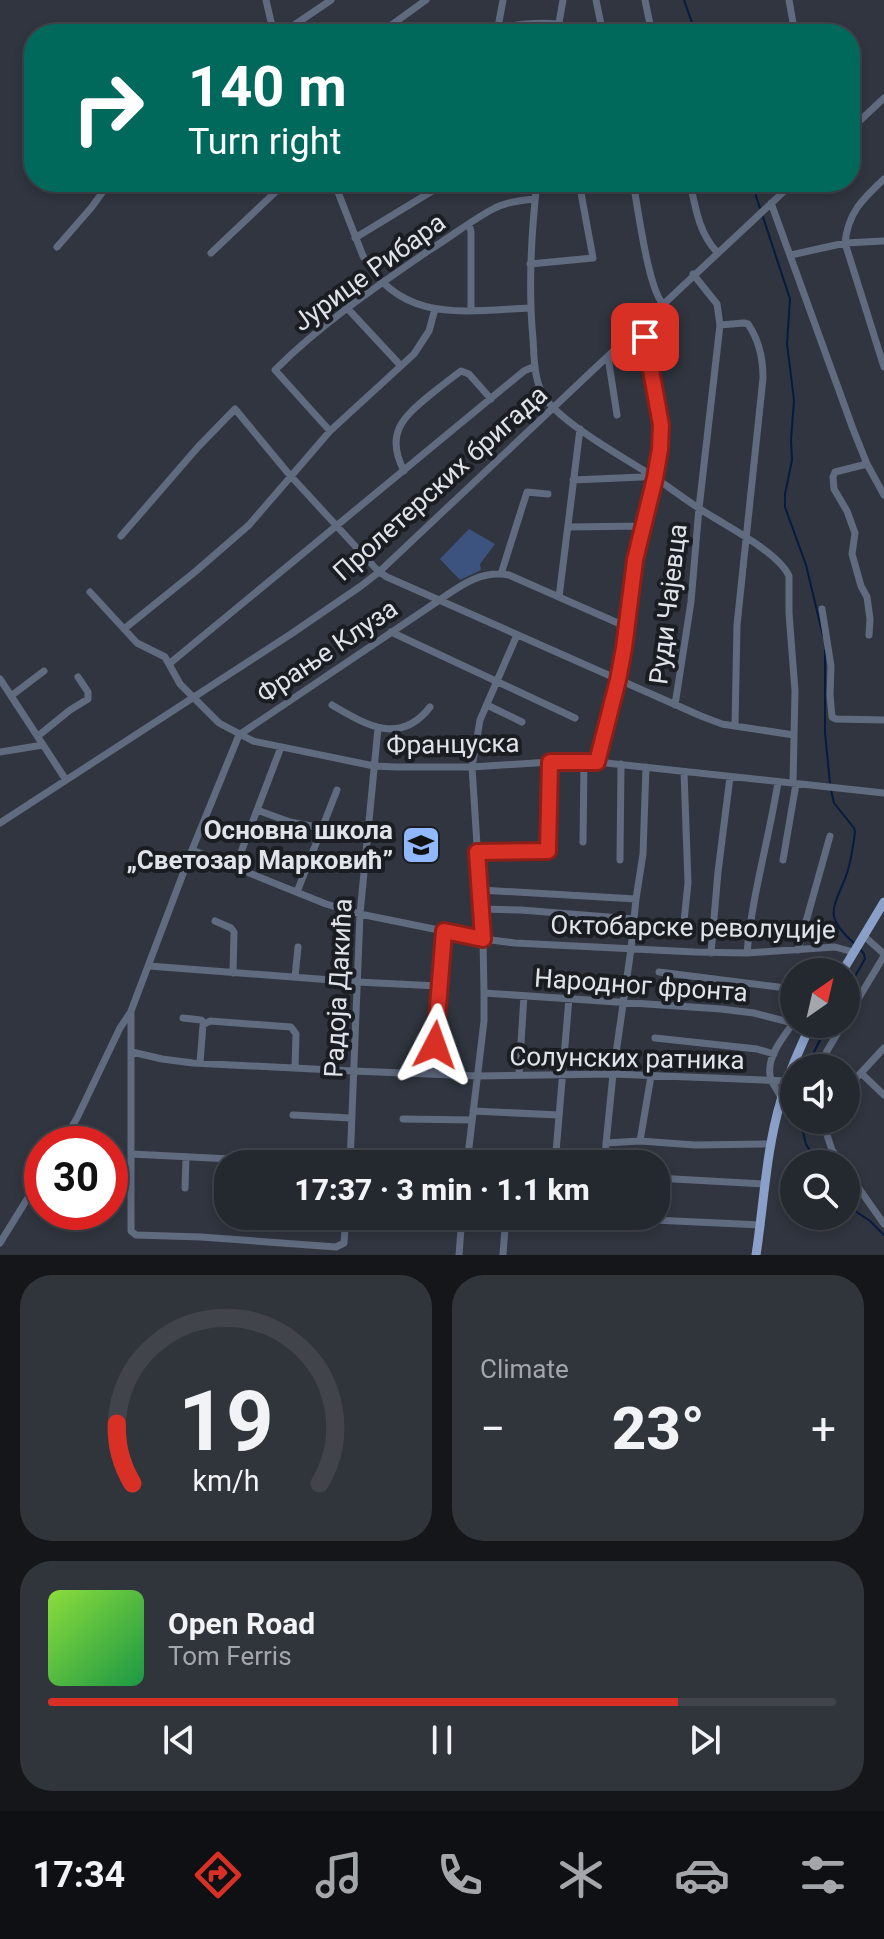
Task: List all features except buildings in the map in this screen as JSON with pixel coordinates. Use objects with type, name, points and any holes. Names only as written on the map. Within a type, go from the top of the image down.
[{"type":"main road","points":[[850,958],[884,902]]},
{"type":"main road","points":[[756,1255],[771,1144],[780,1103]]},
{"type":"street","points":[[266,0],[272,24]]},
{"type":"street","points":[[293,24],[331,0]]},
{"type":"street","points":[[393,24],[426,0]]},
{"type":"street","points":[[501,24],[503,0]]},
{"type":"street","points":[[529,24],[558,24],[563,0]]},
{"type":"street","points":[[596,0],[601,24]]},
{"type":"street","points":[[645,0],[650,24]]},
{"type":"street","points":[[789,0],[793,24]]},
{"type":"street","points":[[860,121],[884,98]]},
{"type":"street","points":[[884,179],[855,209],[846,231],[845,243],[884,367]]},
{"type":"street","points":[[57,247],[103,192]]},
{"type":"street","points":[[211,253],[275,192]]},
{"type":"street","points":[[337,192],[369,266],[393,291],[412,302],[435,309],[530,308]]},
{"type":"street","points":[[355,238],[431,192]]},
{"type":"street","points":[[536,192],[530,308],[535,366],[542,394],[580,429],[737,530],[785,567],[789,576],[795,691],[794,784],[783,860]]},
{"type":"street","points":[[530,264],[593,258],[581,192]]},
{"type":"street","points":[[635,192],[653,283],[657,298],[663,304]]},
{"type":"street","points":[[693,192],[703,231],[717,252]]},
{"type":"street","name":"Пролетерских бригада","points":[[0,823],[379,572],[783,192]]},
{"type":"street","name":"Јурице Рибара","points":[[330,431],[275,370],[382,282],[469,224],[494,208],[510,202],[535,199]]},
{"type":"street","points":[[770,204],[867,464],[884,495]]},
{"type":"street","points":[[469,224],[471,310]]},
{"type":"street","points":[[791,255],[845,243],[884,241]]},
{"type":"street","points":[[693,274],[717,304],[720,325],[748,324],[757,341],[763,364],[737,625],[735,726]]},
{"type":"street","points":[[348,309],[401,366]]},
{"type":"street","points":[[124,629],[249,525],[330,431],[414,354],[424,339],[435,309]]},
{"type":"street","points":[[597,762],[618,680],[635,560],[661,433],[642,325]]},
{"type":"street","name":"Руди Чајевца","points":[[675,705],[691,602],[720,325]]},
{"type":"street","points":[[608,357],[617,415]]},
{"type":"street","points":[[90,592],[137,643],[156,651],[169,664],[524,371],[535,366]]},
{"type":"street","points":[[404,471],[398,458],[396,438],[400,424],[412,410],[461,371],[469,374],[491,399]]},
{"type":"street","points":[[121,536],[235,409],[379,572],[438,601],[722,724],[794,735]]},
{"type":"street","points":[[559,597],[580,429]]},
{"type":"street","points":[[867,464],[835,472],[832,481],[855,533],[852,554],[867,597],[869,635]]},
{"type":"street","points":[[573,480],[652,476]]},
{"type":"street","points":[[548,494],[527,492],[501,574],[627,627]]},
{"type":"street","points":[[568,527],[643,526]]},
{"type":"street","name":"Фрање Клуза","points":[[239,735],[476,577],[501,574]]},
{"type":"street","points":[[822,609],[831,666],[832,717],[884,720]]},
{"type":"street","points":[[391,632],[575,718]]},
{"type":"street","points":[[468,1150],[484,1021],[483,939],[472,767],[477,732],[517,635]]},
{"type":"street","name":"Француска","points":[[169,664],[193,698],[219,723],[239,735],[253,741],[374,766],[419,768],[597,762],[884,793]]},
{"type":"street","points":[[11,696],[44,671]]},
{"type":"street","points":[[38,736],[88,699],[88,692],[78,677]]},
{"type":"street","points":[[0,679],[66,780]]},
{"type":"street","points":[[332,705],[378,728],[412,723],[430,707]]},
{"type":"street","points":[[487,705],[522,722]]},
{"type":"street","name":"Радоја Дакића","points":[[350,1150],[360,914],[378,728]]},
{"type":"street","points":[[72,1126],[131,1011],[239,735]]},
{"type":"street","points":[[0,752],[43,745]]},
{"type":"street","points":[[235,868],[281,747]]},
{"type":"street","points":[[477,852],[548,851],[550,762]]},
{"type":"street","points":[[583,842],[584,762]]},
{"type":"street","points":[[620,860],[621,764]]},
{"type":"street","points":[[605,1150],[645,839],[646,767]]},
{"type":"street","points":[[684,772],[688,865],[684,921]]},
{"type":"street","points":[[711,953],[730,777]]},
{"type":"street","points":[[747,953],[778,782]]},
{"type":"street","points":[[297,892],[337,790]]},
{"type":"street","points":[[257,810],[290,822],[322,828]]},
{"type":"street","points":[[798,950],[830,836]]},
{"type":"street","points":[[192,850],[360,914]]},
{"type":"street","points":[[480,890],[636,899]]},
{"type":"street","points":[[481,909],[633,919]]},
{"type":"street","name":"Октобарске револуције","points":[[360,914],[515,943],[711,953],[835,947],[855,950]]},
{"type":"street","points":[[215,921],[234,932],[233,973]]},
{"type":"street","points":[[433,1074],[444,931]]},
{"type":"street","points":[[860,995],[884,955],[863,937]]},
{"type":"street","points":[[295,977],[298,947]]},
{"type":"street","points":[[149,966],[438,986]]},
{"type":"street","points":[[659,972],[780,987]]},
{"type":"street","name":"Народног фронта","points":[[484,993],[743,1012],[780,1020]]},
{"type":"street","points":[[519,1074],[524,996]]},
{"type":"street","points":[[556,1150],[569,998]]},
{"type":"street","points":[[131,1011],[132,1233],[336,1247],[344,1243],[345,1230]]},
{"type":"street","points":[[183,1018],[205,1023]]},
{"type":"street","points":[[123,1023],[132,1027]]},
{"type":"street","points":[[200,1063],[205,1023]]},
{"type":"street","points":[[205,1023],[291,1027],[296,1034],[295,1068]]},
{"type":"street","points":[[655,1038],[757,1049],[774,1054]]},
{"type":"street","points":[[780,1096],[771,1080],[770,1069],[774,1054],[784,1038]]},
{"type":"street","points":[[884,1048],[861,1073],[884,1095]]},
{"type":"street","name":"Солунских ратника","points":[[132,1052],[200,1063],[353,1071],[478,1076],[613,1074],[780,1081]]},
{"type":"street","points":[[640,1141],[651,1076]]},
{"type":"street","points":[[293,1115],[351,1118]]},
{"type":"street","points":[[403,1119],[559,1115]]},
{"type":"street","points":[[606,1143],[771,1144]]},
{"type":"street","points":[[131,1154],[214,1160]]},
{"type":"street","points":[[185,1188],[186,1157]]},
{"type":"street","points":[[670,1179],[765,1184]]},
{"type":"street","points":[[860,1190],[884,1224]]},
{"type":"street","points":[[0,1243],[24,1204]]},
{"type":"street","points":[[873,1208],[884,1205]]},
{"type":"street","points":[[670,1221],[761,1225]]},
{"type":"street","points":[[459,1255],[461,1230]]},
{"type":"street","points":[[503,1254],[505,1230]]},
{"type":"shaded area","points":[[469,529],[495,544],[480,564],[481,570],[460,580],[440,559]]},
{"type":"waterway","points":[[684,0],[692,24]]},
{"type":"waterway","points":[[756,192],[760,208]]},
{"type":"waterway","points":[[762,214],[790,299],[787,344],[794,400],[792,460],[785,507],[806,565],[823,636]]},
{"type":"waterway","points":[[825,650],[825,733],[830,783]]},
{"type":"waterway","points":[[831,790],[834,803],[855,832],[849,866],[834,912],[838,926],[855,944]]},
{"type":"waterway","points":[[859,948],[865,959],[860,968]]},
{"type":"waterway","points":[[813,1054],[821,1038]]},
{"type":"waterway","points":[[804,1134],[810,1150]]},
{"type":"waterway","points":[[860,1214],[884,1235]]},
{"type":"place","name":"Основна школа „Светозар Марковић”","points":[[421,845]]},
{"type":"route","points":[[435,1045],[444,931],[483,939],[477,852],[548,851],[550,762],[597,762],[618,680],[635,560],[660,449],[661,425],[645,337]]}]
